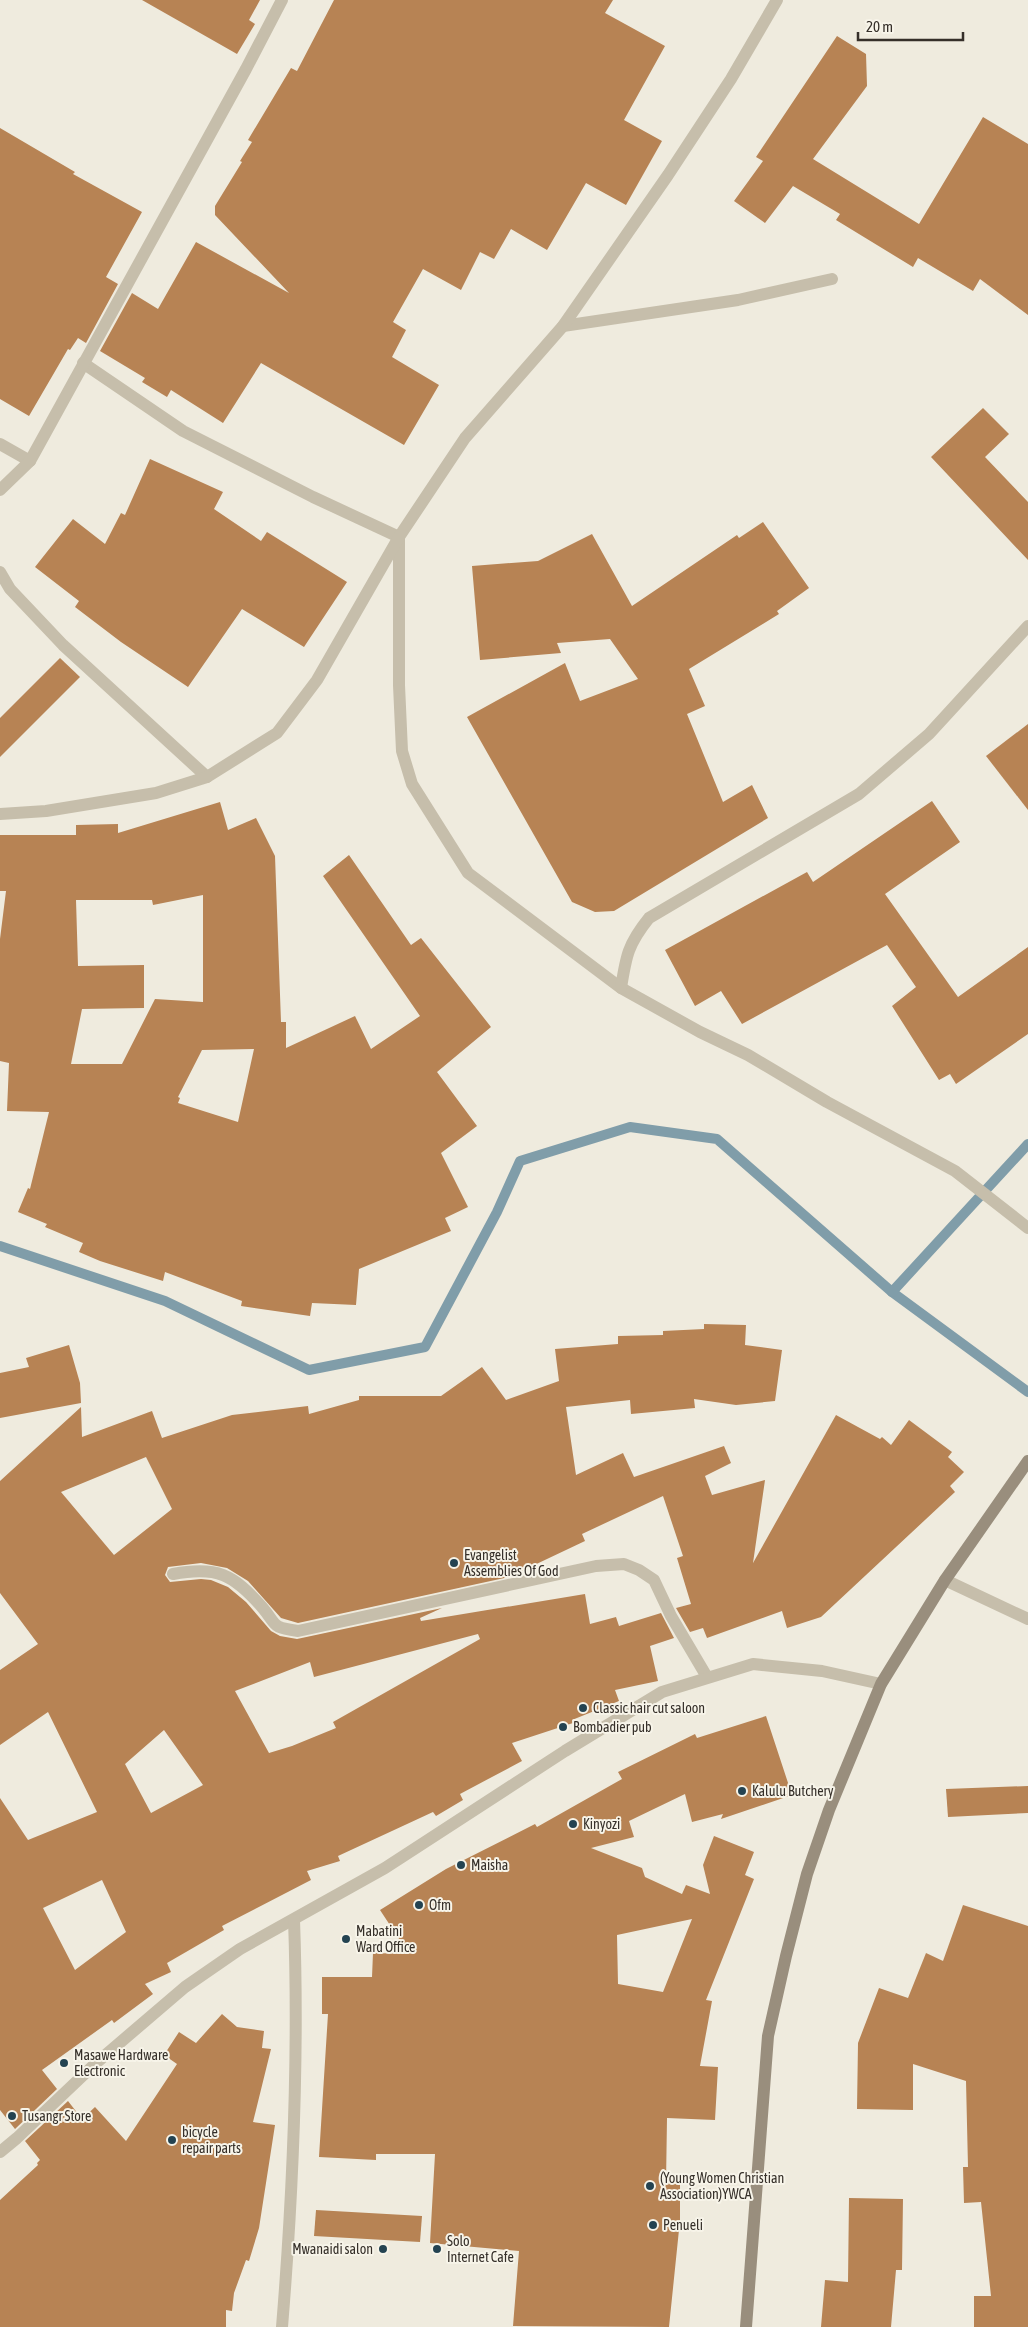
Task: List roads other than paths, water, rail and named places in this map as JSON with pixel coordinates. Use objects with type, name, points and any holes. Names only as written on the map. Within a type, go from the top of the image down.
[{"type":"main road","points":[[746,2327],[768,2036],[807,1874],[829,1810],[881,1684],[946,1580],[1028,1461]]},
{"type":"street","points":[[0,490],[30,461],[282,0]]},
{"type":"street","points":[[0,814],[46,811],[156,793],[207,777],[277,733],[317,680],[399,537],[465,438],[563,326],[668,175],[726,87],[776,0]]},
{"type":"street","points":[[563,326],[738,300],[832,279]]},
{"type":"street","points":[[83,363],[183,431],[313,497],[399,537]]},
{"type":"street","points":[[0,444],[30,461]]},
{"type":"street","points":[[399,537],[399,685],[402,751],[412,784],[468,873],[621,988],[700,1032],[748,1055],[827,1102],[955,1171],[1028,1228]]},
{"type":"street","points":[[0,572],[10,589],[63,646],[207,777]]},
{"type":"street","points":[[621,988],[626,958],[632,939],[649,918],[859,794],[929,734],[1028,626]]},
{"type":"street","points":[[174,1574],[196,1570],[213,1571],[229,1576],[263,1609],[272,1623],[280,1628],[298,1631],[596,1566],[624,1564],[640,1570],[654,1580],[671,1616],[707,1677]]},
{"type":"street","points":[[946,1580],[1028,1619]]},
{"type":"street","points":[[0,2152],[95,2064],[185,1987],[240,1949],[385,1868],[662,1692],[753,1664],[822,1671],[881,1684]]},
{"type":"street","points":[[282,2327],[291,2222],[296,2036],[294,1920]]},
{"type":"waterway","points":[[0,1246],[165,1301],[309,1370],[425,1347],[497,1212],[520,1161],[630,1127],[717,1139],[892,1292],[1028,1392]]},
{"type":"waterway","points":[[892,1292],[1028,1144]]},
{"type":"place","name":"Evangelist Assemblies Of God","points":[[454,1563]]},
{"type":"place","name":"Classic hair cut saloon","points":[[583,1708]]},
{"type":"place","name":"Bombadier pub","points":[[563,1727]]},
{"type":"place","name":"Kalulu Butchery","points":[[742,1791]]},
{"type":"place","name":"Kinyozi","points":[[573,1824]]},
{"type":"place","name":"Maisha","points":[[461,1865]]},
{"type":"place","name":"Ofm","points":[[419,1905]]},
{"type":"place","name":"Mabatini Ward Office","points":[[346,1939]]},
{"type":"place","name":"Masawe Hardware Electronic","points":[[64,2063]]},
{"type":"place","name":"Tusangr Store","points":[[12,2116]]},
{"type":"place","name":"bicycle repair parts","points":[[172,2140]]},
{"type":"place","name":"(Young Women Christian Association)YWCA","points":[[650,2186]]},
{"type":"place","name":"Penueli","points":[[653,2225]]},
{"type":"place","name":"Mwanaidi salon","points":[[383,2249]]},
{"type":"place","name":"Solo Internet Cafe","points":[[437,2249]]}]
